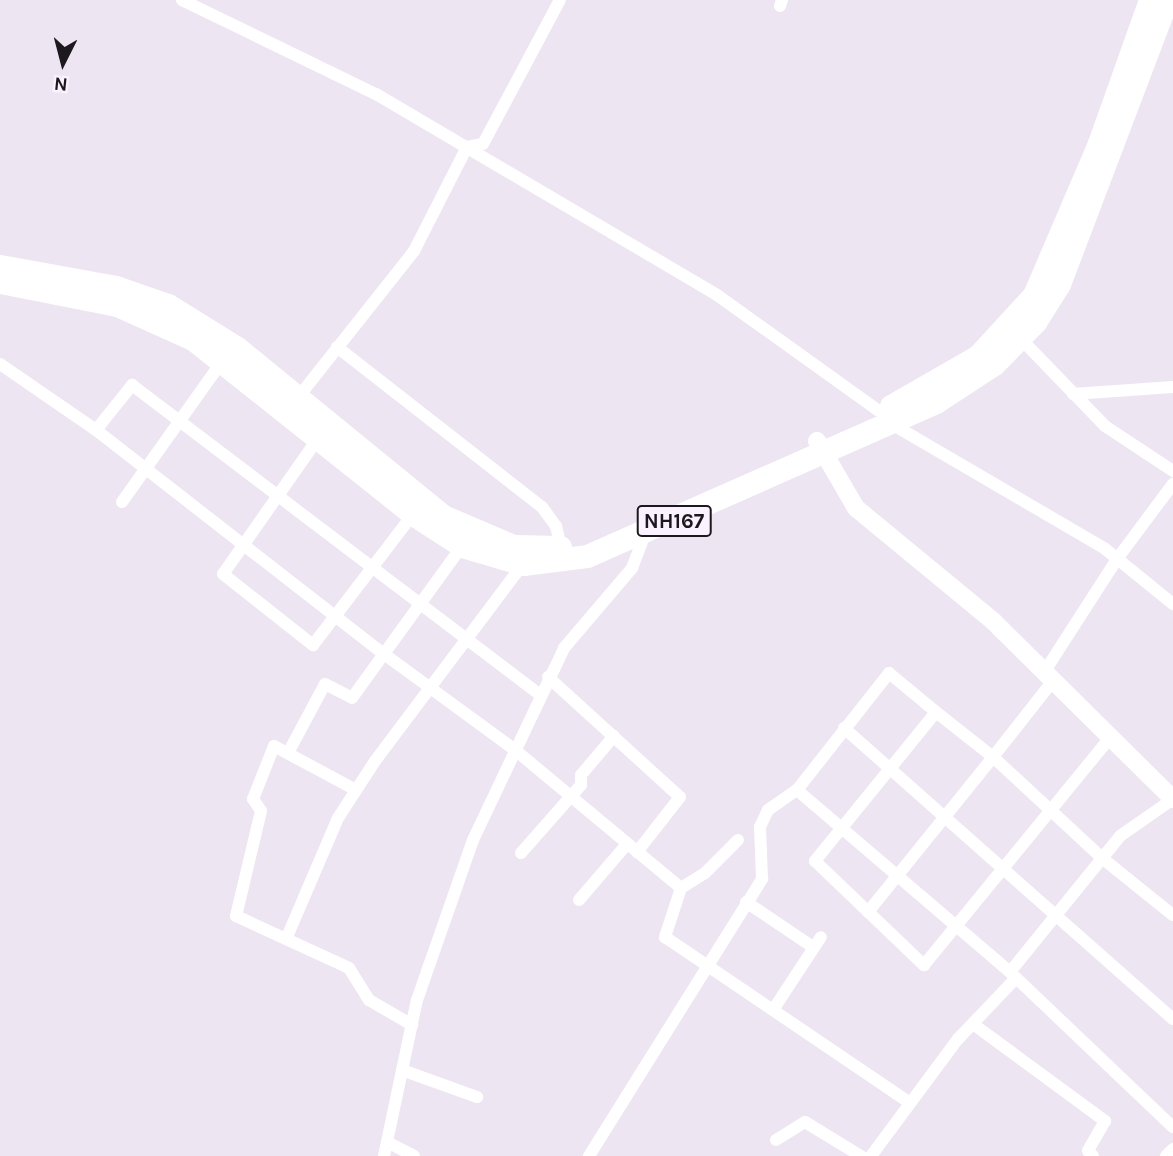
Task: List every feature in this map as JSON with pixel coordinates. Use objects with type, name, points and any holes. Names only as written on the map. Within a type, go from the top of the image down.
[{"type":"highway","name":"NH167","points":[[885,417],[978,356],[1034,295],[1089,167],[1150,0]]},
{"type":"highway","name":"NH167","points":[[0,281],[143,313],[224,359],[462,527],[513,546],[561,547],[723,490],[885,417],[967,386],[1021,339],[1048,304],[1071,257],[1167,0]]},
{"type":"highway","name":"NH167","points":[[0,281],[116,287],[168,305],[217,334],[292,405],[319,437],[413,514],[462,546],[523,564],[587,556],[645,534],[723,490]]},
{"type":"street","points":[[182,0],[376,94],[717,295],[885,417],[1117,559],[1173,604]]},
{"type":"street","points":[[467,147],[483,144],[560,0]]},
{"type":"street","points":[[292,405],[414,251],[467,147]]},
{"type":"street","points":[[1021,339],[1105,426],[1173,471]]},
{"type":"street","points":[[337,347],[542,507],[556,526],[561,547]]},
{"type":"street","points":[[121,502],[224,359]]},
{"type":"street","points":[[0,364],[96,430],[245,542],[384,654],[514,748],[681,888]]},
{"type":"street","points":[[96,430],[132,385],[538,694]]},
{"type":"street","points":[[1073,394],[1173,387]]},
{"type":"street","points":[[319,437],[223,575],[313,645],[413,514]]},
{"type":"street","points":[[820,447],[856,508],[993,621],[1047,678],[1173,799],[1120,836],[1056,914],[1013,975],[870,1156]]},
{"type":"street","points":[[868,912],[947,818],[993,757],[1047,678],[1117,559],[1173,484]]},
{"type":"street","points":[[384,1156],[412,1025],[473,840],[538,694],[564,648],[632,568],[645,534]]},
{"type":"street","points":[[288,753],[325,684],[352,698],[462,546]]},
{"type":"street","points":[[287,937],[338,818],[523,564]]},
{"type":"street","points":[[589,1156],[705,964],[762,878],[760,827],[768,810],[797,790],[889,673],[993,757],[1102,858],[1173,915]]},
{"type":"street","points":[[548,677],[680,797],[638,852]]},
{"type":"street","points":[[936,712],[815,861],[925,965],[1109,739]]},
{"type":"street","points":[[844,728],[1173,1019]]},
{"type":"street","points":[[521,853],[581,785],[581,775],[614,736]]},
{"type":"street","points":[[356,790],[274,746],[253,799],[261,811],[236,916],[287,937],[349,968],[369,1000],[412,1025]]},
{"type":"street","points":[[797,790],[1013,975],[1173,1126]]},
{"type":"street","points":[[738,840],[705,873],[681,888],[665,937],[910,1103]]},
{"type":"street","points":[[579,900],[627,844]]},
{"type":"street","points":[[746,902],[817,942],[773,1010]]},
{"type":"street","points":[[973,1024],[1105,1121],[1088,1151],[1093,1156]]},
{"type":"street","points":[[402,1070],[477,1097]]},
{"type":"street","points":[[776,1140],[805,1122],[860,1156]]},
{"type":"street","points":[[387,1142],[414,1156]]},
{"type":"street","points":[[1166,1156],[1173,1149]]}]
